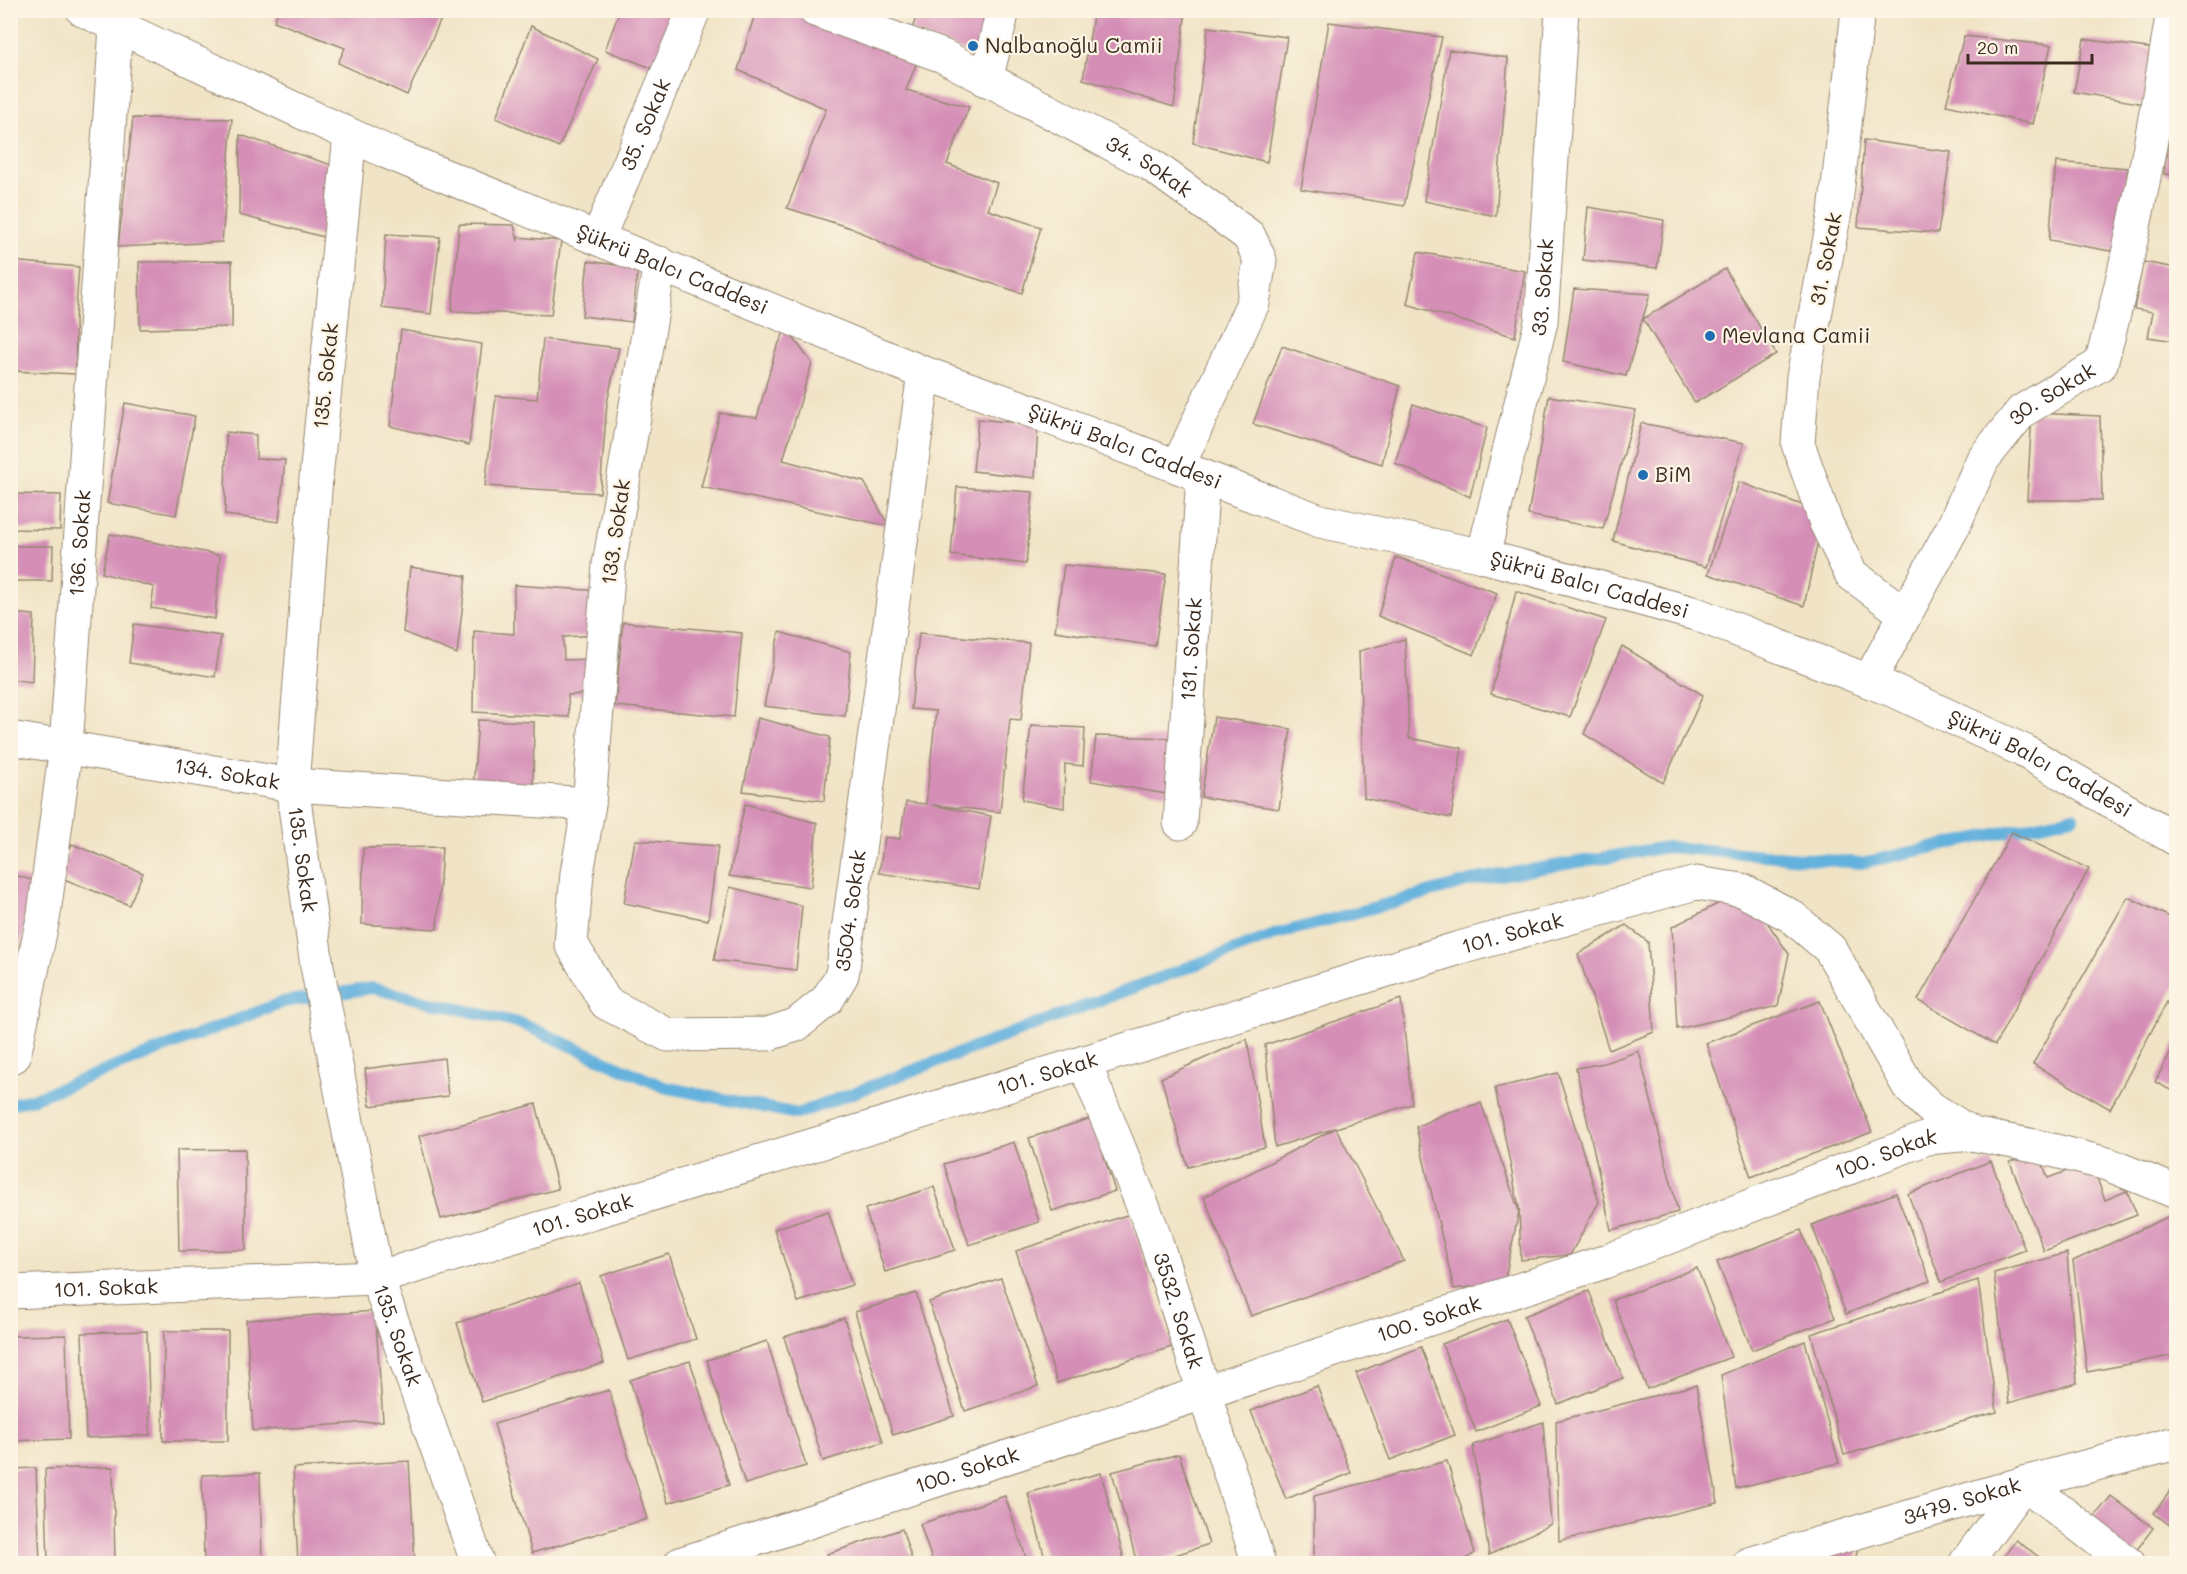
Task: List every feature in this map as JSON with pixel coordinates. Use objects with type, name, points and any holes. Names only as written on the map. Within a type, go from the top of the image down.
[{"type":"street","name":"Şükrü Balcı Caddesi","points":[[83,10],[116,28],[350,135],[924,373],[1320,521],[1483,556],[1696,614],[1869,681],[2024,751],[2176,839]]},
{"type":"street","name":"35. Sokak","points":[[598,238],[694,10]]},
{"type":"street","name":"34. Sokak","points":[[815,10],[942,56],[1150,164],[1249,236],[1260,260],[1253,303],[1191,471]]},
{"type":"street","points":[[986,80],[1003,10]]},
{"type":"street","name":"33. Sokak","points":[[1483,556],[1541,322],[1562,10]]},
{"type":"street","name":"31. Sokak","points":[[1858,10],[1835,212],[1803,377],[1798,444],[1826,523],[1851,574],[1905,614]]},
{"type":"street","name":"30. Sokak","points":[[1869,681],[1953,527],[1983,459],[2022,411],[2101,364],[2124,281],[2150,155],[2173,10]]},
{"type":"street","name":"136. Sokak","points":[[14,1056],[44,914],[66,746],[116,28]]},
{"type":"street","name":"135. Sokak","points":[[350,135],[316,478],[292,785],[317,966],[377,1278],[478,1563]]},
{"type":"street","name":"133. Sokak","points":[[589,804],[609,565],[660,263]]},
{"type":"street","name":"3504. Sokak","points":[[589,804],[577,873],[571,943],[606,1003],[668,1035],[724,1035],[768,1034],[796,1025],[827,1000],[842,975],[924,373]]},
{"type":"street","name":"131. Sokak","points":[[1180,823],[1191,471]]},
{"type":"street","name":"134. Sokak","points":[[10,738],[292,785],[589,804]]},
{"type":"street","name":"101. Sokak","points":[[10,1292],[377,1278],[1456,949],[1696,883],[1742,890],[1791,916],[1830,949],[1909,1087],[1931,1108],[1972,1134]]},
{"type":"street","name":"3532. Sokak","points":[[1084,1062],[1151,1226],[1259,1563]]},
{"type":"street","name":"100. Sokak","points":[[680,1563],[1604,1262],[1927,1138],[1972,1134],[2107,1164],[2176,1192]]},
{"type":"street","name":"3479. Sokak","points":[[1749,1563],[2024,1483],[2176,1443]]},
{"type":"street","points":[[1965,1563],[2024,1483],[2129,1563]]},
{"type":"building","points":[[279,10],[445,10],[407,95],[338,63],[345,48],[274,21]]},
{"type":"building","points":[[620,10],[694,10],[667,74],[605,50]]},
{"type":"building","points":[[756,10],[817,10],[917,62],[906,90],[969,107],[947,164],[997,183],[988,210],[1041,227],[1022,293],[916,260],[854,229],[787,208],[826,109],[738,70]]},
{"type":"building","name":"Nalbanoğlu Camii","points":[[919,10],[1003,10],[990,61],[911,31]]},
{"type":"building","points":[[1094,10],[1186,10],[1174,107],[1083,79]]},
{"type":"building","points":[[1329,22],[1442,37],[1404,206],[1301,189]]},
{"type":"building","points":[[531,26],[598,59],[559,147],[496,118]]},
{"type":"building","points":[[1208,27],[1287,37],[1267,162],[1193,143]]},
{"type":"building","points":[[1964,36],[2051,45],[2033,124],[1946,105]]},
{"type":"building","points":[[2084,39],[2154,49],[2144,104],[2074,92]]},
{"type":"building","points":[[1449,50],[1508,58],[1496,216],[1424,201]]},
{"type":"building","points":[[133,118],[232,119],[222,242],[118,247]]},
{"type":"building","points":[[240,135],[347,170],[339,241],[239,215]]},
{"type":"building","points":[[1864,140],[1951,152],[1938,233],[1858,227]]},
{"type":"building","points":[[2168,141],[2176,142],[2176,175],[2164,174]]},
{"type":"building","points":[[2056,162],[2128,168],[2116,252],[2049,240]]},
{"type":"building","points":[[1588,207],[1664,220],[1657,268],[1583,260]]},
{"type":"building","points":[[459,224],[514,225],[518,241],[518,237],[561,241],[551,315],[452,311]]},
{"type":"building","points":[[386,234],[440,237],[431,314],[382,308]]},
{"type":"building","points":[[1418,252],[1525,271],[1515,337],[1407,304]]},
{"type":"building","points":[[10,261],[79,267],[75,320],[76,374],[10,371]]},
{"type":"building","points":[[232,261],[232,327],[140,329],[139,262]]},
{"type":"building","points":[[588,261],[638,268],[632,322],[582,316]]},
{"type":"building","points":[[2143,262],[2176,268],[2176,341],[2148,337],[2153,312],[2134,309]]},
{"type":"building","name":"Mevlana Camii","points":[[1725,269],[1776,354],[1695,403],[1643,319]]},
{"type":"building","points":[[1574,289],[1650,294],[1626,376],[1563,362]]},
{"type":"building","points":[[786,328],[812,363],[783,460],[864,482],[889,526],[701,487],[720,413],[757,418],[775,352]]},
{"type":"building","points":[[401,330],[482,344],[469,445],[390,426]]},
{"type":"building","points":[[543,339],[619,348],[607,403],[600,493],[485,486],[496,396],[537,399]]},
{"type":"building","points":[[1282,346],[1400,386],[1382,464],[1253,424]]},
{"type":"building","points":[[1549,396],[1636,410],[1603,529],[1528,515]]},
{"type":"building","points":[[125,403],[195,416],[176,515],[107,503]]},
{"type":"building","points":[[1413,404],[1487,428],[1470,497],[1395,463]]},
{"type":"building","points":[[2032,413],[2100,416],[2102,500],[2027,500]]},
{"type":"building","points":[[978,419],[1038,425],[1035,478],[973,471]]},
{"type":"building","points":[[1641,423],[1744,443],[1706,567],[1613,541]]},
{"type":"building","points":[[226,432],[256,435],[256,459],[285,460],[279,522],[225,515]]},
{"type":"building","points":[[1739,482],[1824,513],[1804,606],[1708,574]]},
{"type":"building","points":[[957,487],[1033,492],[1026,564],[951,555]]},
{"type":"building","points":[[10,494],[61,495],[60,530],[10,529]]},
{"type":"building","points":[[110,534],[220,555],[215,619],[151,608],[154,587],[102,573]]},
{"type":"building","points":[[10,546],[53,546],[52,581],[10,581]]},
{"type":"building","points":[[1396,557],[1497,593],[1474,655],[1378,616]]},
{"type":"building","points":[[1064,565],[1166,574],[1155,646],[1055,631]]},
{"type":"building","points":[[410,567],[466,576],[457,654],[403,632]]},
{"type":"building","points":[[514,585],[601,591],[598,635],[563,637],[564,660],[590,659],[587,694],[568,695],[569,717],[473,712],[474,631],[514,634]]},
{"type":"building","points":[[1516,591],[1606,620],[1570,717],[1491,694]]},
{"type":"building","points":[[10,613],[34,615],[32,682],[10,679]]},
{"type":"building","points":[[623,622],[742,633],[734,717],[615,706]]},
{"type":"building","points":[[134,624],[221,636],[215,677],[129,663]]},
{"type":"building","points":[[779,632],[851,652],[845,716],[764,706]]},
{"type":"building","points":[[919,633],[1029,643],[1021,720],[1010,719],[1000,812],[932,805],[991,816],[979,889],[879,873],[885,837],[900,839],[906,802],[926,804],[936,711],[911,709]]},
{"type":"building","points":[[1405,639],[1409,738],[1462,748],[1451,818],[1364,798],[1359,651]]},
{"type":"building","points":[[1622,646],[1703,695],[1663,783],[1584,734]]},
{"type":"building","points":[[1214,717],[1291,729],[1279,809],[1201,797]]},
{"type":"building","points":[[758,718],[830,737],[824,801],[743,791]]},
{"type":"building","points":[[478,720],[534,722],[533,790],[473,790]]},
{"type":"building","points":[[1031,725],[1085,728],[1083,766],[1065,764],[1064,808],[1022,800]]},
{"type":"building","points":[[1096,736],[1176,738],[1172,795],[1091,781]]},
{"type":"building","points":[[745,804],[817,823],[811,887],[729,876]]},
{"type":"building","points":[[2012,832],[2089,869],[1995,1045],[1918,1000]]},
{"type":"building","points":[[635,840],[718,846],[708,920],[624,903]]},
{"type":"building","points":[[72,844],[143,873],[129,905],[59,877]]},
{"type":"building","points":[[442,847],[437,929],[362,924],[363,848]]},
{"type":"building","points":[[10,874],[39,882],[13,969],[10,968]]},
{"type":"building","points":[[730,887],[802,906],[796,970],[714,960]]},
{"type":"building","points":[[1745,890],[1789,954],[1778,1006],[1677,1029],[1672,927]]},
{"type":"building","points":[[2128,897],[2176,920],[2176,985],[2110,1109],[2033,1064]]},
{"type":"building","points":[[1626,925],[1648,942],[1654,1032],[1609,1050],[1578,954]]},
{"type":"building","points":[[1401,999],[1412,1104],[1275,1147],[1265,1045]]},
{"type":"building","points":[[1820,1001],[1872,1132],[1751,1177],[1706,1043]]},
{"type":"building","points":[[1247,1039],[1265,1147],[1188,1167],[1161,1078]]},
{"type":"building","points":[[2176,1042],[2176,1093],[2155,1082]]},
{"type":"building","points":[[1639,1051],[1678,1212],[1611,1230],[1576,1068],[1604,1063]]},
{"type":"building","points":[[444,1058],[448,1096],[370,1106],[365,1069]]},
{"type":"building","points":[[1558,1073],[1599,1202],[1570,1255],[1521,1260],[1519,1208],[1495,1088]]},
{"type":"building","points":[[1481,1103],[1519,1211],[1504,1283],[1454,1289],[1416,1127],[1446,1113]]},
{"type":"building","points":[[536,1104],[558,1189],[441,1219],[419,1136]]},
{"type":"building","points":[[1092,1118],[1115,1191],[1052,1211],[1029,1138]]},
{"type":"building","points":[[1336,1128],[1404,1261],[1251,1316],[1204,1197]]},
{"type":"building","points":[[1014,1142],[1039,1222],[969,1245],[944,1164]]},
{"type":"building","points":[[245,1149],[246,1250],[179,1251],[177,1150]]},
{"type":"building","points":[[2038,1152],[2048,1178],[2091,1162],[2105,1200],[2127,1191],[2137,1215],[2044,1251],[2010,1162]]},
{"type":"building","points":[[1991,1161],[2025,1250],[1941,1282],[1908,1194]]},
{"type":"building","points":[[934,1187],[955,1250],[885,1272],[865,1209]]},
{"type":"building","points":[[1896,1193],[1930,1281],[1846,1314],[1812,1225]]},
{"type":"building","points":[[828,1211],[852,1285],[798,1302],[774,1229]]},
{"type":"building","points":[[2176,1213],[2176,1355],[2087,1372],[2073,1261]]},
{"type":"building","points":[[1130,1214],[1172,1347],[1057,1383],[1016,1251]]},
{"type":"building","points":[[1801,1230],[1835,1318],[1752,1350],[1717,1262]]},
{"type":"building","points":[[2067,1253],[2077,1383],[2009,1403],[1994,1273]]},
{"type":"building","points":[[669,1254],[696,1339],[628,1360],[601,1276]]},
{"type":"building","points":[[1697,1268],[1731,1357],[1647,1389],[1613,1300]]},
{"type":"building","points":[[1001,1278],[1038,1386],[965,1411],[929,1302]]},
{"type":"building","points":[[1978,1280],[1997,1412],[1844,1455],[1811,1334]]},
{"type":"building","points":[[579,1283],[604,1363],[482,1402],[457,1323]]},
{"type":"building","points":[[1589,1291],[1623,1378],[1558,1404],[1524,1316]]},
{"type":"building","points":[[916,1293],[954,1416],[893,1435],[855,1312]]},
{"type":"building","points":[[375,1311],[383,1421],[253,1431],[246,1320]]},
{"type":"building","points":[[844,1318],[883,1442],[823,1461],[784,1337]]},
{"type":"building","points":[[1507,1319],[1541,1406],[1476,1432],[1442,1344]]},
{"type":"building","points":[[147,1331],[150,1435],[86,1438],[82,1333]]},
{"type":"building","points":[[164,1331],[228,1331],[228,1441],[163,1441]]},
{"type":"building","points":[[66,1335],[69,1439],[10,1441],[10,1336]]},
{"type":"building","points":[[767,1341],[806,1466],[745,1484],[707,1360]]},
{"type":"building","points":[[1805,1341],[1839,1463],[1736,1488],[1721,1375]]},
{"type":"building","points":[[1421,1347],[1455,1435],[1390,1460],[1356,1373]]},
{"type":"building","points":[[690,1361],[729,1485],[668,1503],[630,1380]]},
{"type":"building","points":[[1696,1385],[1718,1503],[1559,1541],[1556,1421]]},
{"type":"building","points":[[1317,1386],[1351,1473],[1286,1499],[1251,1411]]},
{"type":"building","points":[[609,1390],[647,1519],[532,1553],[494,1424]]},
{"type":"building","points":[[1543,1422],[1551,1524],[1489,1555],[1473,1445]]},
{"type":"building","points":[[1179,1454],[1209,1544],[1151,1563],[1137,1563],[1112,1472]]},
{"type":"building","points":[[409,1461],[415,1563],[298,1563],[293,1468]]},
{"type":"building","points":[[1447,1461],[1475,1553],[1460,1563],[1314,1563],[1314,1496]]},
{"type":"building","points":[[113,1467],[115,1563],[48,1563],[45,1469]]},
{"type":"building","points":[[36,1468],[40,1563],[10,1563],[10,1469]]},
{"type":"building","points":[[260,1473],[262,1563],[204,1563],[202,1475]]},
{"type":"building","points":[[1101,1473],[1125,1563],[1046,1563],[1028,1493]]},
{"type":"building","points":[[2176,1483],[2176,1530],[2154,1513]]},
{"type":"building","points":[[1005,1496],[1028,1563],[933,1563],[920,1524]]},
{"type":"building","points":[[2111,1496],[2153,1528],[2133,1555],[2090,1522]]},
{"type":"building","points":[[902,1529],[913,1563],[830,1563],[827,1554]]},
{"type":"building","points":[[1862,1535],[1854,1563],[1817,1563]]},
{"type":"building","points":[[2016,1540],[2047,1563],[1999,1563]]},
{"type":"waterway","points":[[10,1104],[32,1099],[283,1002],[372,988],[522,1024],[664,1087],[797,1114],[1277,934],[1482,878],[1667,847],[1861,863],[2073,817]]},
{"type":"place","name":"Nalbanoğlu Camii","points":[[973,46]]},
{"type":"place","name":"Mevlana Camii","points":[[1710,336]]},
{"type":"place","name":"BiM","points":[[1643,475]]}]
